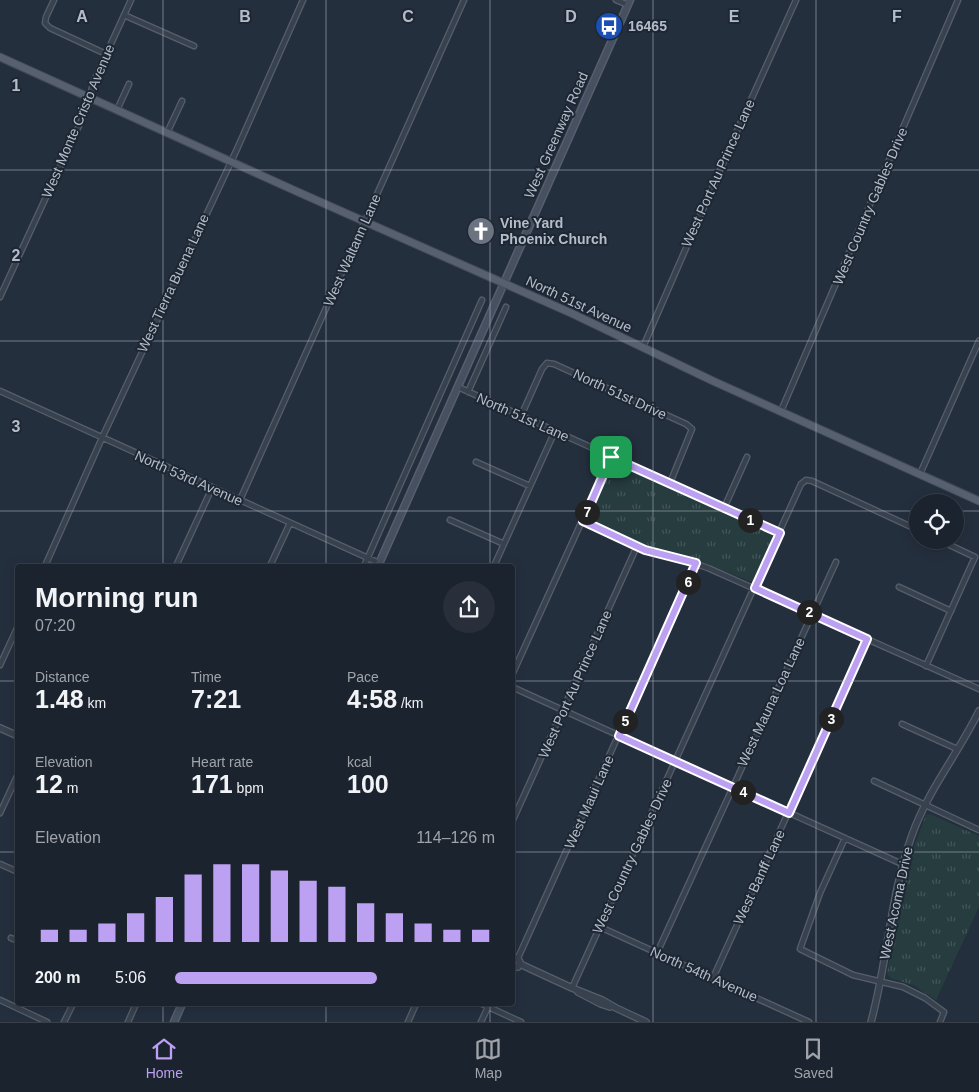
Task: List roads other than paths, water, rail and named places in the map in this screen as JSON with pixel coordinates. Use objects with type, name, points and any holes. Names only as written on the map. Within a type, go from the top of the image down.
[{"type":"main road","name":"West Greenway Road","points":[[378,564],[629,3]]},
{"type":"main road","name":"North 51st Avenue","points":[[0,57],[504,283],[979,501]]},
{"type":"main road","points":[[174,1022],[181,1006]]},
{"type":"street","points":[[54,0],[46,16],[45,23],[50,28],[106,54]]},
{"type":"street","name":"West Monte Cristo Avenue","points":[[0,297],[88,106],[92,86],[131,0]]},
{"type":"street","name":"West Tierra Buena Lane","points":[[46,564],[303,0]]},
{"type":"street","name":"West Waltann Lane","points":[[240,500],[464,0]]},
{"type":"street","points":[[616,0],[629,3]]},
{"type":"street","name":"West Port Au Prince Lane","points":[[643,347],[733,139],[796,0]]},
{"type":"street","name":"West Country Gables Drive","points":[[781,411],[958,0]]},
{"type":"street","points":[[124,15],[194,46]]},
{"type":"street","points":[[117,110],[130,84]]},
{"type":"street","points":[[167,133],[182,101]]},
{"type":"street","points":[[365,564],[482,300]]},
{"type":"street","points":[[468,392],[506,307]]},
{"type":"street","points":[[920,474],[979,341]]},
{"type":"street","name":"North 51st Drive","points":[[521,416],[542,369],[547,363],[554,364],[678,420],[692,429],[670,483]]},
{"type":"street","name":"North 51st Lane","points":[[458,387],[780,533]]},
{"type":"street","name":"North 53rd Avenue","points":[[0,391],[368,558],[377,564]]},
{"type":"street","points":[[432,412],[444,418]]},
{"type":"street","points":[[495,564],[555,431]]},
{"type":"street","points":[[515,669],[611,457]]},
{"type":"street","points":[[724,508],[747,457]]},
{"type":"street","points":[[476,462],[530,486]]},
{"type":"street","name":"West Country Gables Drive","points":[[572,988],[802,484],[806,480],[812,481],[909,526]]},
{"type":"street","points":[[177,564],[212,488]]},
{"type":"street","points":[[450,520],[504,544]]},
{"type":"street","points":[[583,521],[654,553],[696,563],[755,588],[979,689]]},
{"type":"street","points":[[271,564],[290,523]]},
{"type":"street","name":"West Port Au Prince Lane","points":[[515,815],[637,546]]},
{"type":"street","points":[[926,666],[975,557],[958,549]]},
{"type":"street","name":"West Mauna Loa Lane","points":[[657,953],[836,562]]},
{"type":"street","name":"West Maui Lane","points":[[517,960],[696,563]]},
{"type":"street","points":[[899,587],[951,611]]},
{"type":"street","points":[[0,665],[15,632]]},
{"type":"street","name":"West Banff Lane","points":[[713,978],[867,639]]},
{"type":"street","points":[[515,689],[902,864]]},
{"type":"street","name":"West Acoma Drive","points":[[871,1022],[902,864],[924,805],[979,711]]},
{"type":"street","points":[[902,724],[957,749]]},
{"type":"street","points":[[0,728],[15,735]]},
{"type":"street","points":[[0,813],[15,780]]},
{"type":"street","points":[[874,781],[979,830]]},
{"type":"street","points":[[844,838],[820,894],[800,950],[853,975],[903,986],[925,998],[944,1012],[940,1022]]},
{"type":"street","points":[[0,864],[15,871]]},
{"type":"street","name":"North 54th Avenue","points":[[600,927],[809,1022]]},
{"type":"street","points":[[517,960],[592,1000],[616,1008],[646,1022]]},
{"type":"street","points":[[0,1000],[47,1022]]},
{"type":"street","points":[[64,1022],[72,1006]]},
{"type":"street","points":[[128,1022],[135,1006]]},
{"type":"street","points":[[408,1022],[415,1006]]},
{"type":"street","points":[[481,1022],[488,1007],[521,1022]]},
{"type":"place","name":"16465","points":[[609,26]]},
{"type":"place","name":"Vine Yard Phoenix Church","points":[[481,231]]}]
